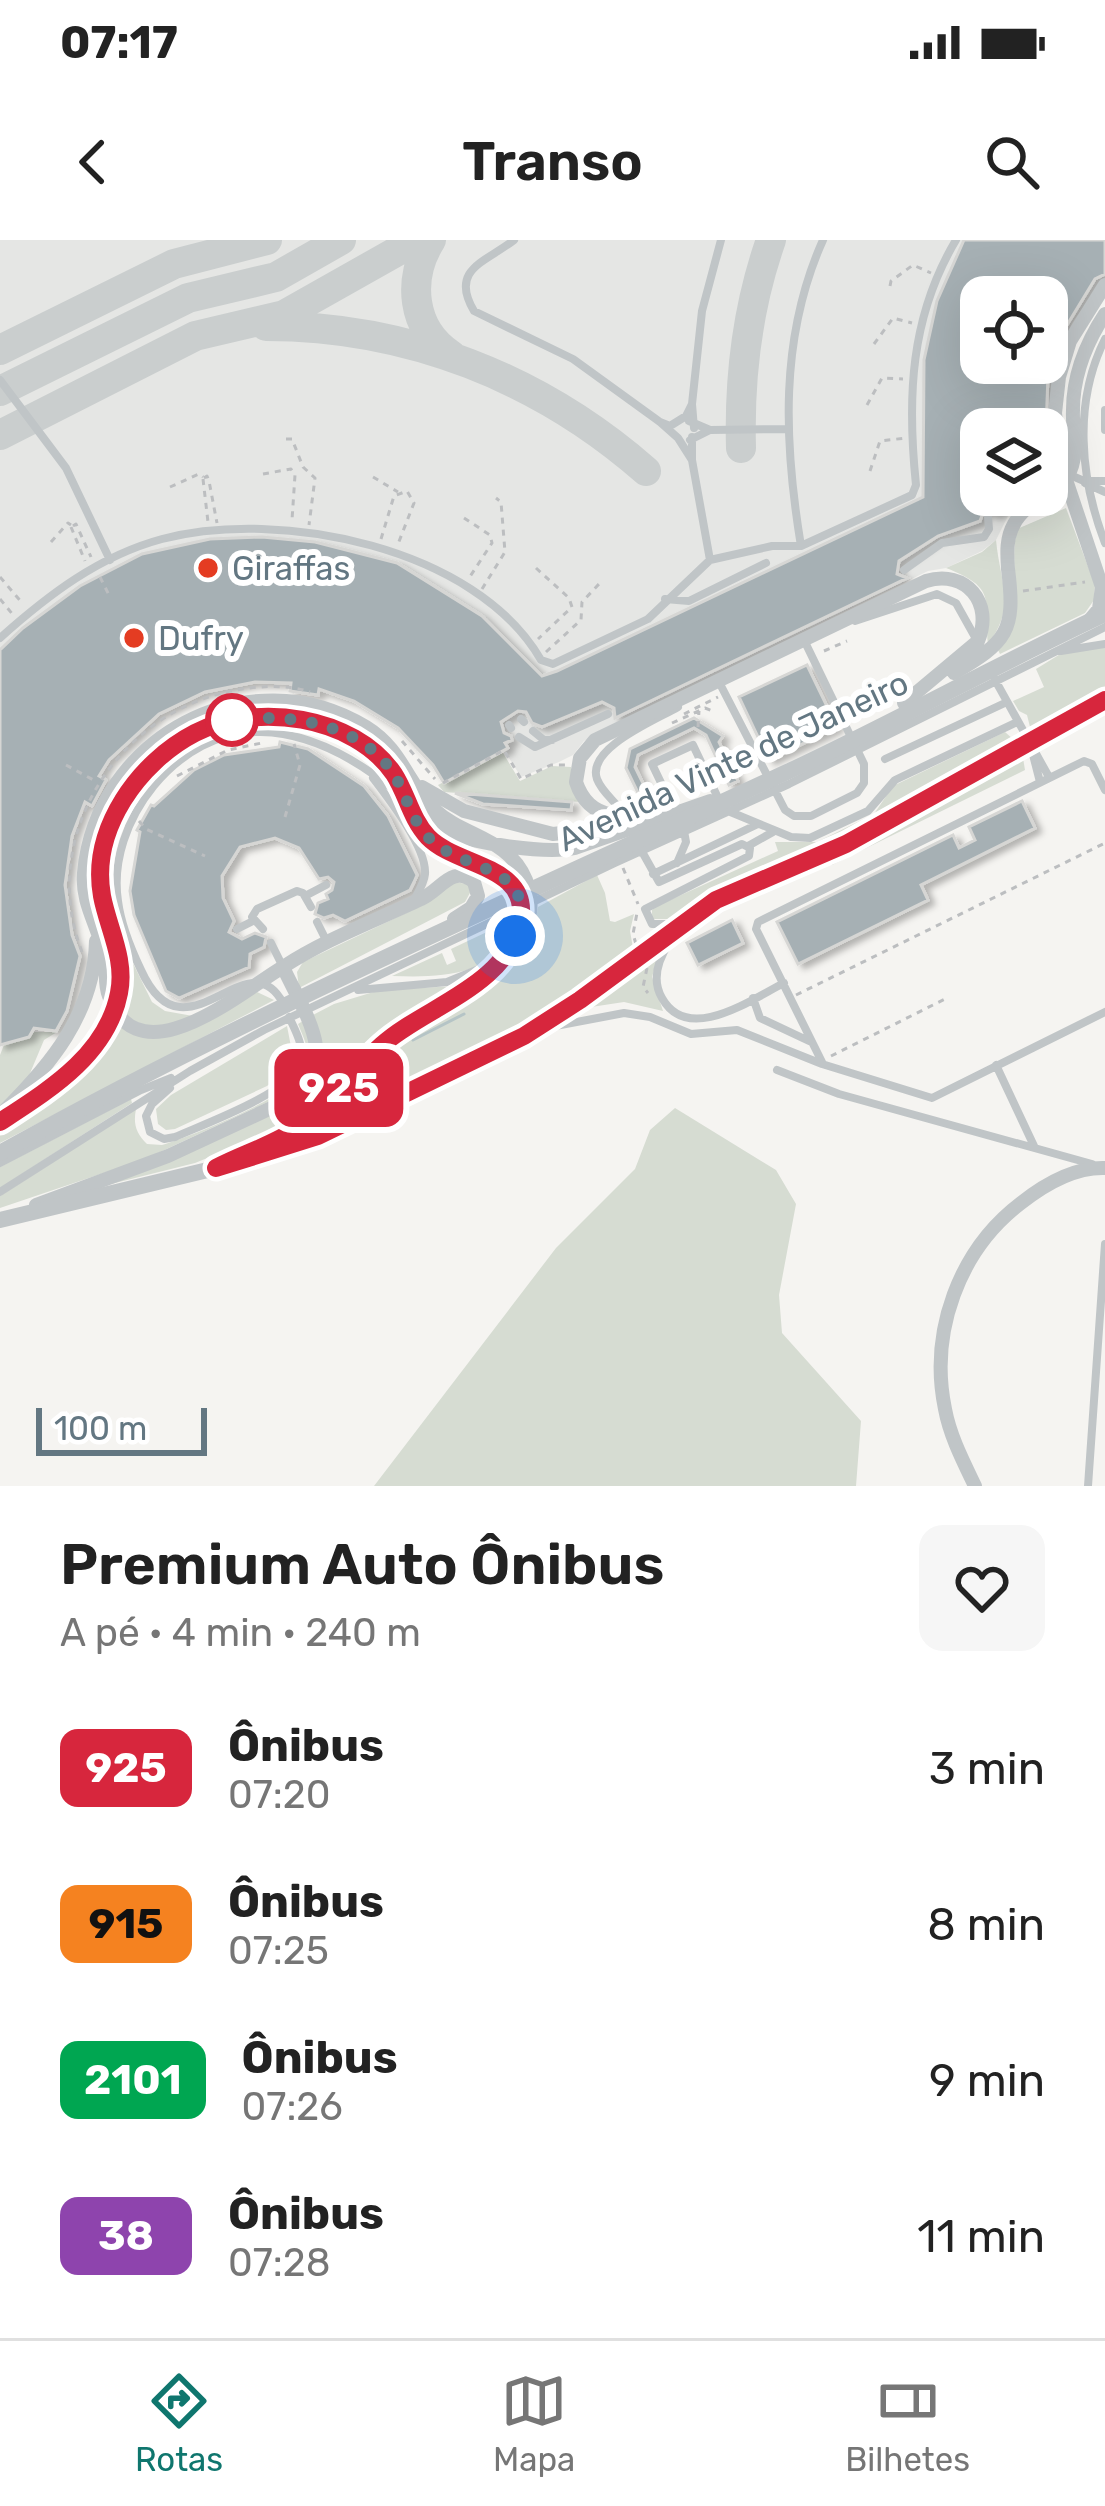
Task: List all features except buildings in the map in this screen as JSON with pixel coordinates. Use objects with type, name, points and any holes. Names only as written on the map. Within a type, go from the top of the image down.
[{"type":"street","points":[[1057,408],[1059,377],[1070,341],[1105,285]]},
{"type":"street","points":[[840,747],[992,650],[1004,635],[1012,603],[1008,538],[1023,512],[1064,482],[1079,419],[1075,382],[1084,351],[1105,314]]},
{"type":"street","points":[[1068,486],[1103,595],[1100,621]]},
{"type":"street","points":[[738,794],[618,818],[591,808],[581,796],[577,767],[584,749],[595,740],[934,578],[952,578],[970,587],[983,610],[978,640],[904,703]]},
{"type":"street","name":"Avenida Vinte de Janeiro","points":[[0,1153],[155,1069],[325,997],[419,942],[1100,621]]},
{"type":"street","points":[[0,1219],[216,1168],[318,1136],[524,1036],[716,900],[846,844],[1105,700]]},
{"type":"street","points":[[0,1118],[67,1076],[105,1030],[121,984],[119,958],[84,900],[83,874],[93,827],[103,801],[139,753],[191,718],[248,702],[318,706],[374,733],[399,756],[430,820],[455,834],[554,850],[609,853],[658,820],[692,806]]},
{"type":"street","points":[[0,1118],[64,1042],[93,978],[110,899],[104,848],[117,811],[135,781],[167,750],[214,725],[276,717],[321,725],[464,811],[554,834],[658,820]]},
{"type":"street","points":[[409,781],[404,798],[429,838],[454,855],[497,873],[517,892],[520,919],[504,956]]},
{"type":"street","points":[[216,1168],[292,1132],[386,1041],[470,988],[504,956],[529,922],[525,877],[498,845],[436,811],[409,781]]},
{"type":"street","points":[[101,926],[112,1006],[130,1024],[152,1033],[181,1028],[453,876],[467,876],[478,891],[471,908],[419,942]]},
{"type":"street","points":[[0,1219],[155,1161],[301,1092],[317,1067],[318,1046],[283,967]]},
{"type":"street","points":[[975,1486],[950,1429],[941,1387],[941,1344],[957,1285],[981,1242],[1011,1210],[1064,1177],[1105,1168]]},
{"type":"lane","points":[[514,240],[469,274],[465,291],[474,311],[573,359],[670,426],[688,431],[787,429]]},
{"type":"lane","points":[[692,460],[688,431],[702,311],[721,240]]},
{"type":"lane","points":[[801,546],[787,429],[798,322],[823,240]]},
{"type":"lane","points":[[0,638],[70,580],[110,560],[159,540],[240,528],[360,541],[432,568],[472,592],[511,624],[546,664],[553,664],[637,625],[710,560],[723,554],[801,546],[908,498],[915,490],[910,406],[915,348],[930,290],[956,240]]},
{"type":"lane","points":[[1085,484],[1079,419],[1105,339]]},
{"type":"lane","points":[[0,380],[66,468],[110,560]]},
{"type":"lane","points":[[692,404],[688,431],[710,560]]},
{"type":"lane","points":[[1105,410],[1105,430]]},
{"type":"lane","points":[[688,431],[710,430]]},
{"type":"lane","points":[[1076,445],[1105,542]]},
{"type":"lane","points":[[1068,472],[1076,479],[1105,481]]},
{"type":"lane","points":[[1085,484],[1105,492]]},
{"type":"lane","points":[[904,570],[942,543],[984,537],[988,518]]},
{"type":"lane","points":[[784,546],[785,562]]},
{"type":"lane","points":[[665,599],[688,601],[766,563]]},
{"type":"lane","points":[[830,628],[932,595],[951,600],[965,616],[1045,780]]},
{"type":"lane","points":[[655,610],[665,620]]},
{"type":"lane","points":[[748,846],[742,844],[663,882],[653,874],[621,809],[598,782],[596,766],[606,750],[715,680],[778,802],[794,816],[811,816],[857,793],[866,776],[864,764],[802,635]]},
{"type":"lane","points":[[325,997],[609,853],[789,784],[1049,647],[1105,644]]},
{"type":"lane","points":[[885,758],[1006,702]]},
{"type":"lane","points":[[519,737],[532,746],[608,714]]},
{"type":"lane","points":[[676,863],[686,835],[652,764],[693,745],[723,808],[798,838],[817,836],[868,812],[895,780],[1017,722]]},
{"type":"lane","points":[[190,1071],[148,1109],[147,1127],[159,1137],[175,1137],[291,1079],[299,1065],[301,1043],[279,996],[259,984],[191,1006],[162,1004],[141,970],[110,899],[139,806],[164,774],[219,739],[263,731],[298,737],[341,754],[404,798]]},
{"type":"lane","points":[[533,731],[544,740],[553,740]]},
{"type":"lane","points":[[822,1064],[756,929],[758,922],[1088,760],[1105,790]]},
{"type":"lane","points":[[369,772],[406,826],[422,860],[424,879],[412,903]]},
{"type":"lane","points":[[653,874],[758,824]]},
{"type":"lane","points":[[680,924],[652,924],[645,909],[749,856],[748,846],[754,839],[774,831]]},
{"type":"lane","points":[[770,875],[674,939],[657,970],[657,986],[664,1002],[685,1017],[713,1017],[784,983]]},
{"type":"lane","points":[[305,896],[326,885]]},
{"type":"lane","points":[[253,921],[256,909],[297,891],[311,907]]},
{"type":"lane","points":[[237,928],[253,921]]},
{"type":"lane","points":[[253,921],[263,929]]},
{"type":"lane","points":[[317,922],[327,943]]},
{"type":"lane","points":[[272,943],[283,967]]},
{"type":"lane","points":[[325,997],[394,984],[458,980],[504,956]]},
{"type":"lane","points":[[753,998],[760,1018],[812,1043]]},
{"type":"lane","points":[[524,1036],[560,1023],[624,1012],[691,1034],[746,1031],[822,1064],[932,1097],[1105,1012]]},
{"type":"lane","points":[[0,1192],[261,1025]]},
{"type":"lane","points":[[996,1066],[1034,1147]]},
{"type":"lane","points":[[777,1070],[839,1094],[1105,1168]]},
{"type":"lane","points":[[0,1163],[141,1090],[190,1071]]},
{"type":"lane","points":[[1088,1486],[1105,1244]]},
{"type":"path","points":[[890,286],[913,265],[942,278]]},
{"type":"path","points":[[874,344],[893,318],[925,326]]},
{"type":"path","points":[[867,405],[882,378],[916,380]]},
{"type":"path","points":[[870,471],[880,441],[916,436]]},
{"type":"path","points":[[286,439],[292,439],[303,467],[315,478],[307,537]]},
{"type":"path","points":[[262,474],[291,469],[296,475],[290,533]]},
{"type":"path","points":[[170,487],[200,474],[207,476],[219,536]]},
{"type":"path","points":[[374,477],[400,493]]},
{"type":"path","points":[[204,478],[208,524]]},
{"type":"path","points":[[376,552],[394,496],[407,491],[414,503],[391,560]]},
{"type":"path","points":[[480,592],[505,552],[501,502],[496,498]]},
{"type":"path","points":[[464,518],[490,535],[492,543],[470,578]]},
{"type":"path","points":[[51,542],[68,523],[76,524],[91,557]]},
{"type":"path","points":[[73,526],[69,529],[92,577]]},
{"type":"path","points":[[525,651],[572,607],[569,598],[536,568]]},
{"type":"path","points":[[98,573],[109,595]]},
{"type":"path","points":[[0,577],[32,615]]},
{"type":"path","points":[[544,654],[581,620],[582,602],[598,579]]},
{"type":"path","points":[[1017,592],[1092,580]]},
{"type":"path","points":[[0,599],[21,623]]},
{"type":"path","points":[[824,651],[847,641]]},
{"type":"path","points":[[304,686],[319,695]]},
{"type":"path","points":[[722,695],[713,704],[715,710],[699,711],[675,724],[672,722],[722,695]]},
{"type":"path","points":[[698,727],[699,711]]},
{"type":"path","points":[[394,733],[436,782],[444,783],[504,750],[521,779],[551,765],[571,766],[576,777]]},
{"type":"path","points":[[170,781],[228,750],[263,743]]},
{"type":"path","points":[[281,743],[294,747],[300,765],[285,818]]},
{"type":"path","points":[[66,765],[98,783]]},
{"type":"path","points":[[144,824],[206,856]]},
{"type":"path","points":[[791,998],[1105,844]]},
{"type":"path","points":[[609,853],[638,899],[633,934],[643,952]]},
{"type":"path","points":[[831,1056],[950,997]]},
{"type":"shaded area","points":[[0,240],[1105,240],[1105,277],[1068,333],[1068,276],[960,276],[960,384],[1052,384],[1050,408],[960,408],[960,516],[1008,516],[996,540],[982,551],[928,571],[613,725],[584,741],[573,755],[521,777],[504,750],[444,783],[398,728],[354,701],[291,683],[255,682],[205,692],[159,714],[109,760],[91,788],[72,836],[65,885],[80,956],[67,1011],[56,1031],[35,1028],[29,1037],[0,1045]]},
{"type":"shaded area","points":[[1068,513],[1095,585],[1094,600],[1085,613],[1000,654],[1015,607],[1017,529]]},
{"type":"shaded area","points":[[996,540],[1004,606],[988,644],[987,606],[981,589],[946,568],[982,552]]},
{"type":"shaded area","points":[[1105,646],[1105,688],[1031,731],[1027,715],[1013,701],[1044,687],[1036,669],[1062,653]]},
{"type":"shaded area","points":[[1005,732],[1014,740],[849,832],[714,890],[671,919],[652,919],[657,906],[778,851],[775,842],[817,842],[874,814],[893,786]]},
{"type":"shaded area","points":[[1022,752],[1025,770],[832,865],[826,862],[784,878],[782,883],[775,880]]},
{"type":"shaded area","points":[[503,753],[520,781],[552,766],[571,767],[581,802],[444,792],[438,785]]},
{"type":"shaded area","points":[[597,875],[610,921],[634,914],[633,948],[481,1048],[316,1125],[383,1051],[520,953],[534,931],[538,907]]},
{"type":"shaded area","points":[[453,882],[468,884],[471,891],[465,902],[299,988],[297,972],[303,962],[425,904]]},
{"type":"shaded area","points":[[514,919],[497,953],[483,963],[449,974],[392,976],[442,953],[447,965],[456,961],[451,949]]},
{"type":"shaded area","points":[[120,937],[152,1002],[165,1011],[193,1016],[153,1037],[187,1031],[257,992],[274,1000],[0,1143],[0,1129],[77,1074],[111,1029],[121,1002],[124,972]]},
{"type":"shaded area","points":[[661,947],[652,977],[663,1011],[624,1002],[578,1009],[614,982],[640,970],[641,960]]},
{"type":"shaded area","points":[[457,986],[391,1028],[291,1124],[195,1163],[111,1184],[296,1099],[323,1052],[311,1016],[380,990]]},
{"type":"shaded area","points":[[303,1021],[310,1057],[294,1090],[145,1159],[0,1208],[0,1196],[136,1109],[140,1136],[147,1144],[162,1145],[282,1091],[297,1080],[307,1063],[298,1024]]},
{"type":"shaded area","points":[[287,1026],[293,1057],[284,1073],[267,1086],[175,1129],[158,1124],[156,1109],[171,1095]]},
{"type":"shaded area","points":[[34,1032],[57,1032],[44,1040],[28,1078],[0,1107],[4,1045],[30,1038]]},
{"type":"shaded area","points":[[131,1099],[132,1103],[0,1188],[0,1167]]},
{"type":"shaded area","points":[[675,1108],[776,1170],[796,1204],[779,1295],[782,1333],[861,1421],[856,1486],[374,1486],[556,1248],[635,1169],[650,1130]]},
{"type":"waterway","points":[[413,1040],[464,1014]]},
{"type":"taxiway","points":[[0,350],[174,264],[267,240]]},
{"type":"taxiway","points":[[0,391],[188,298],[276,277],[341,240]]},
{"type":"taxiway","points":[[0,435],[195,336],[284,315],[417,240]]},
{"type":"taxiway","points":[[431,240],[418,270],[417,302],[428,331],[451,355]]},
{"type":"taxiway","points":[[741,448],[746,342],[771,240]]},
{"type":"taxiway","points":[[266,326],[370,336],[470,364],[562,409],[646,471]]},
{"type":"bus line","name":"925","points":[[0,1122],[67,1076],[105,1030],[121,984],[100,884],[109,831],[124,798],[152,763],[214,725],[276,717],[302,720],[358,743],[393,774],[429,838],[507,879],[517,892],[521,910],[510,944],[470,988],[386,1041],[292,1132],[216,1168],[318,1136],[524,1036],[716,900],[846,844],[1105,700]]},
{"type":"place","name":"Giraffas","points":[[208,568]]},
{"type":"place","name":"Dufry","points":[[134,638]]},
{"type":"route","points":[[232,720],[302,720],[339,733],[374,754],[393,774],[429,838],[513,886],[521,910],[515,936]]}]
